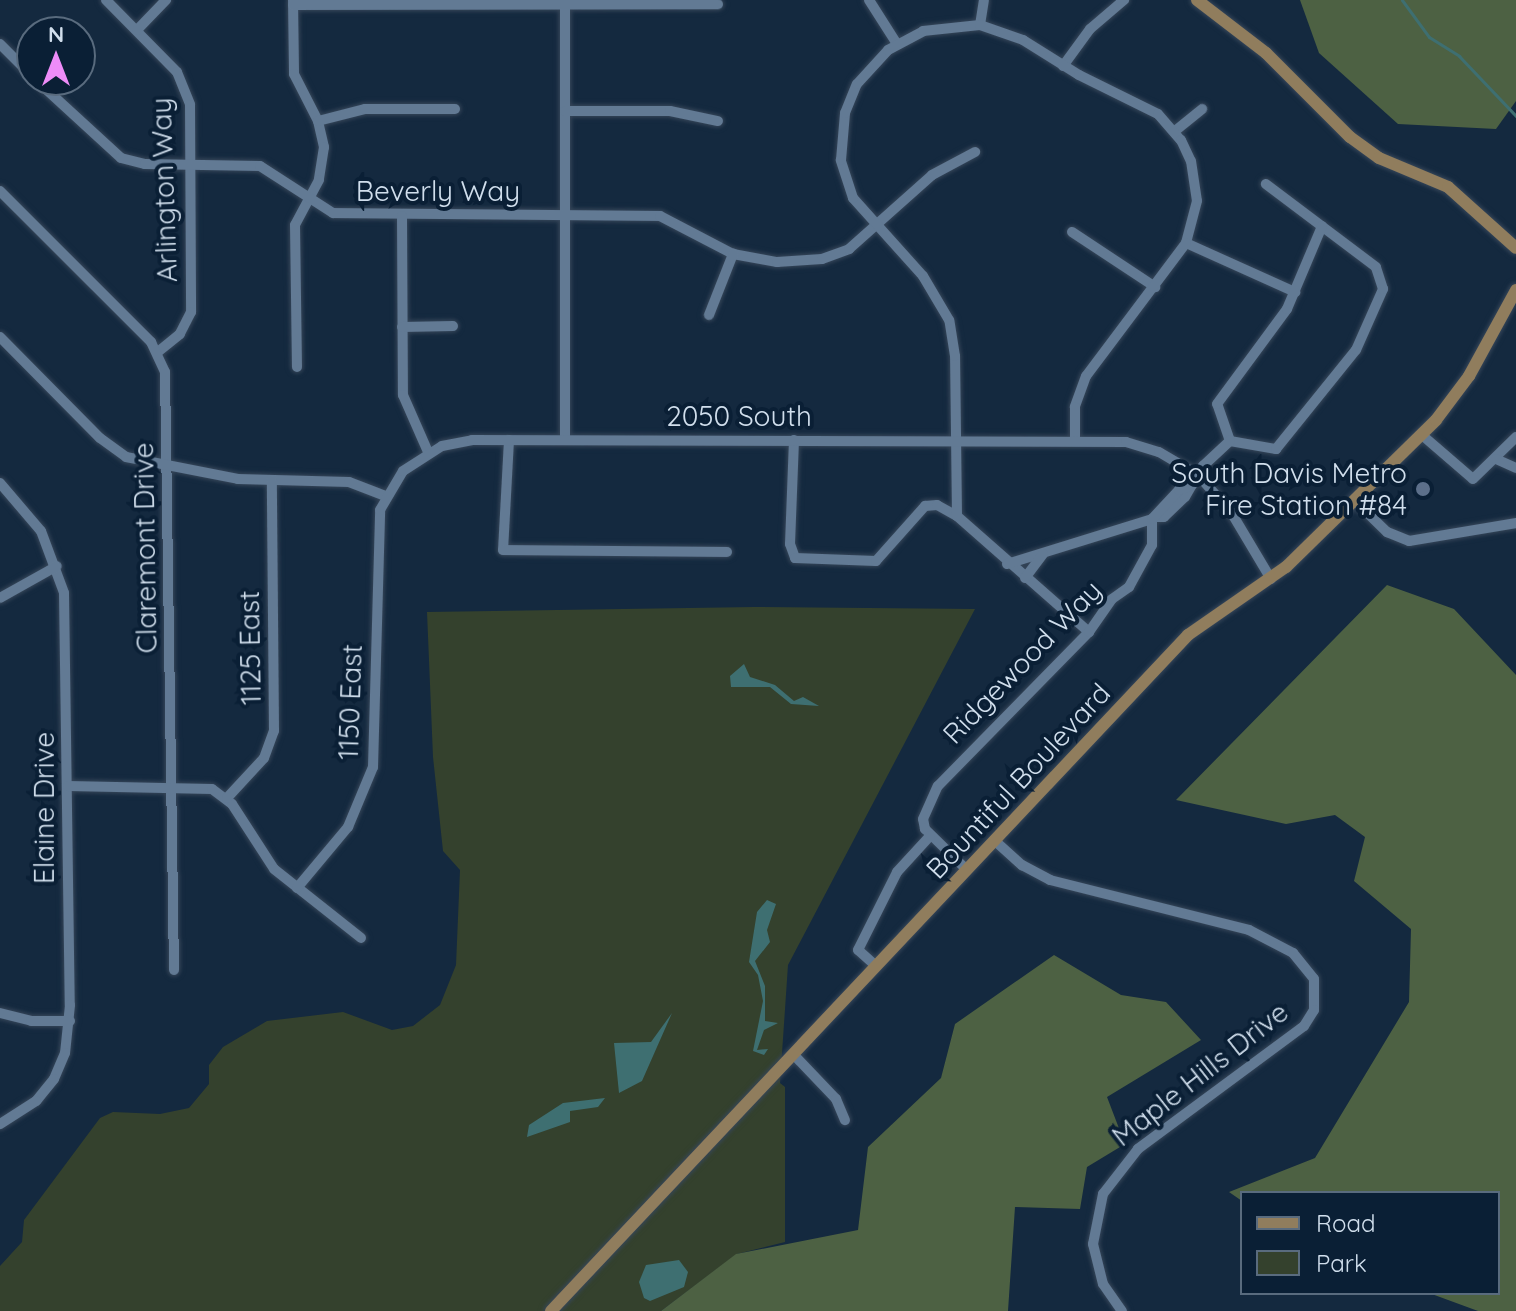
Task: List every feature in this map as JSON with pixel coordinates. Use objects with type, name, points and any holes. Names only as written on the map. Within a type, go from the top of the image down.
[{"type":"main road","points":[[1197,0],[1283,68],[1350,137],[1379,158],[1448,187],[1516,248]]},
{"type":"main road","name":"Bountiful Boulevard","points":[[551,1311],[1188,635],[1271,579],[1422,435],[1469,376],[1516,290]]},
{"type":"street","name":"Arlington Way","points":[[106,0],[137,30],[186,87],[191,164],[191,312],[180,334],[158,352]]},
{"type":"street","points":[[137,30],[166,0]]},
{"type":"street","points":[[869,0],[897,44]]},
{"type":"street","points":[[980,25],[984,0]]},
{"type":"street","points":[[1063,66],[1090,29],[1124,0]]},
{"type":"street","points":[[297,367],[294,234],[323,169],[318,121],[294,74],[293,2],[718,4]]},
{"type":"street","points":[[565,2],[565,440]]},
{"type":"street","points":[[957,516],[955,356],[949,320],[928,283],[876,226],[847,186],[842,128],[862,77],[897,44],[936,27],[980,25],[1023,40],[1063,66],[1149,107],[1175,131],[1191,161],[1196,187],[1196,215],[1186,243],[1081,385],[1075,439]]},
{"type":"street","name":"Beverly Way","points":[[0,44],[16,60]]},
{"type":"street","name":"Beverly Way","points":[[53,96],[114,154],[137,163],[260,166],[307,200],[342,215],[660,216],[733,254],[777,262],[822,259],[849,249],[932,175],[975,152]]},
{"type":"street","points":[[318,121],[365,109],[455,109]]},
{"type":"street","points":[[1175,131],[1202,109]]},
{"type":"street","points":[[565,111],[670,111],[718,121]]},
{"type":"street","points":[[1266,184],[1322,226],[1376,267],[1381,295],[1356,350],[1276,449],[1230,441],[1217,404],[1295,292],[1322,226]]},
{"type":"street","points":[[0,191],[158,352]]},
{"type":"street","points":[[402,216],[404,404],[428,452]]},
{"type":"street","points":[[1072,232],[1155,287]]},
{"type":"street","points":[[1186,243],[1295,292]]},
{"type":"street","points":[[709,315],[733,254]]},
{"type":"street","points":[[402,327],[453,326]]},
{"type":"street","points":[[0,337],[108,445],[137,461],[272,481],[349,482],[385,496]]},
{"type":"street","name":"Claremont Drive","points":[[158,352],[167,383],[174,970]]},
{"type":"street","points":[[1422,435],[1468,478],[1477,477],[1516,437]]},
{"type":"street","name":"2050 South","points":[[385,496],[403,471],[428,452],[464,441],[1075,439],[1143,446],[1195,480],[1231,512],[1271,579]]},
{"type":"street","points":[[509,440],[503,550],[727,552]]},
{"type":"street","points":[[794,440],[790,544],[795,558],[876,561],[925,506],[957,516],[1007,564],[1089,632]]},
{"type":"street","name":"Ridgewood Way","points":[[1007,564],[1170,512],[1230,441]]},
{"type":"street","points":[[1496,459],[1516,468]]},
{"type":"street","name":"1125 East","points":[[227,798],[264,758],[274,731],[272,481]]},
{"type":"street","name":"Elaine Drive","points":[[0,483],[34,520],[57,566],[67,622],[70,1021],[65,1053],[54,1079],[24,1111],[0,1124]]},
{"type":"street","name":"1150 East","points":[[297,888],[355,816],[373,767],[375,539],[385,496]]},
{"type":"street","points":[[1355,501],[1391,535],[1409,541],[1516,523]]},
{"type":"street","name":"Ridgewood Way","points":[[930,836],[923,819],[944,777],[989,739],[1089,632],[1112,599],[1129,587],[1152,545],[1154,518]]},
{"type":"street","name":"Ridgewood Way","points":[[1025,578],[1043,554]]},
{"type":"street","points":[[0,598],[57,566]]},
{"type":"street","points":[[68,786],[204,786],[227,798],[260,853],[297,888],[361,938]]},
{"type":"street","points":[[876,966],[858,950],[897,872],[930,836],[967,870]]},
{"type":"street","name":"Maple Hills Drive","points":[[994,840],[1022,865],[1050,880],[1249,930],[1293,953],[1314,979],[1314,1010],[1304,1026],[1138,1149],[1103,1194],[1093,1244],[1103,1284],[1122,1311]]},
{"type":"street","points":[[0,1013],[31,1021],[70,1021]]},
{"type":"street","points":[[794,1055],[836,1099],[845,1120]]},
{"type":"green space","points":[[754,607],[975,609],[788,965],[780,1083],[785,1087],[785,1242],[737,1254],[661,1311],[0,1311],[0,1266],[22,1242],[24,1220],[100,1118],[113,1112],[160,1114],[189,1108],[209,1084],[209,1065],[223,1047],[267,1021],[343,1012],[392,1030],[413,1026],[440,1005],[456,965],[460,870],[443,851],[433,757],[427,612]]},
{"type":"shaded area","points":[[1300,0],[1516,0],[1516,101],[1496,129],[1398,124],[1319,53]]},
{"type":"shaded area","points":[[1387,585],[1454,609],[1516,675],[1516,1311],[1478,1311],[1434,1295],[1500,1295],[1500,1191],[1240,1191],[1240,1200],[1229,1192],[1315,1158],[1409,1002],[1411,929],[1354,881],[1365,837],[1335,815],[1286,824],[1176,800]]},
{"type":"shaded area","points":[[744,664],[750,677],[775,685],[794,701],[803,697],[819,706],[791,704],[770,687],[731,687],[730,676]]},
{"type":"shaded area","points":[[767,900],[776,904],[767,930],[770,942],[755,961],[765,986],[765,1021],[778,1023],[764,1030],[757,1050],[768,1049],[764,1055],[753,1051],[763,1001],[758,975],[749,962],[757,912]]},
{"type":"shaded area","points":[[1054,955],[1121,995],[1166,1002],[1201,1040],[1107,1097],[1125,1144],[1087,1167],[1080,1209],[1015,1207],[1008,1311],[661,1311],[736,1254],[858,1230],[868,1147],[941,1078],[955,1024]]},
{"type":"shaded area","points":[[672,1013],[642,1081],[619,1093],[614,1043],[651,1042]]},
{"type":"shaded area","points":[[605,1098],[598,1107],[570,1111],[570,1122],[527,1137],[529,1125],[563,1103]]},
{"type":"shaded area","points":[[679,1260],[688,1272],[684,1287],[650,1301],[644,1298],[639,1282],[646,1265]]},
{"type":"waterway","points":[[1402,0],[1429,37],[1459,56],[1516,116]]},
{"type":"place","name":"South Davis Metro Fire Station #84","points":[[1423,489]]}]
